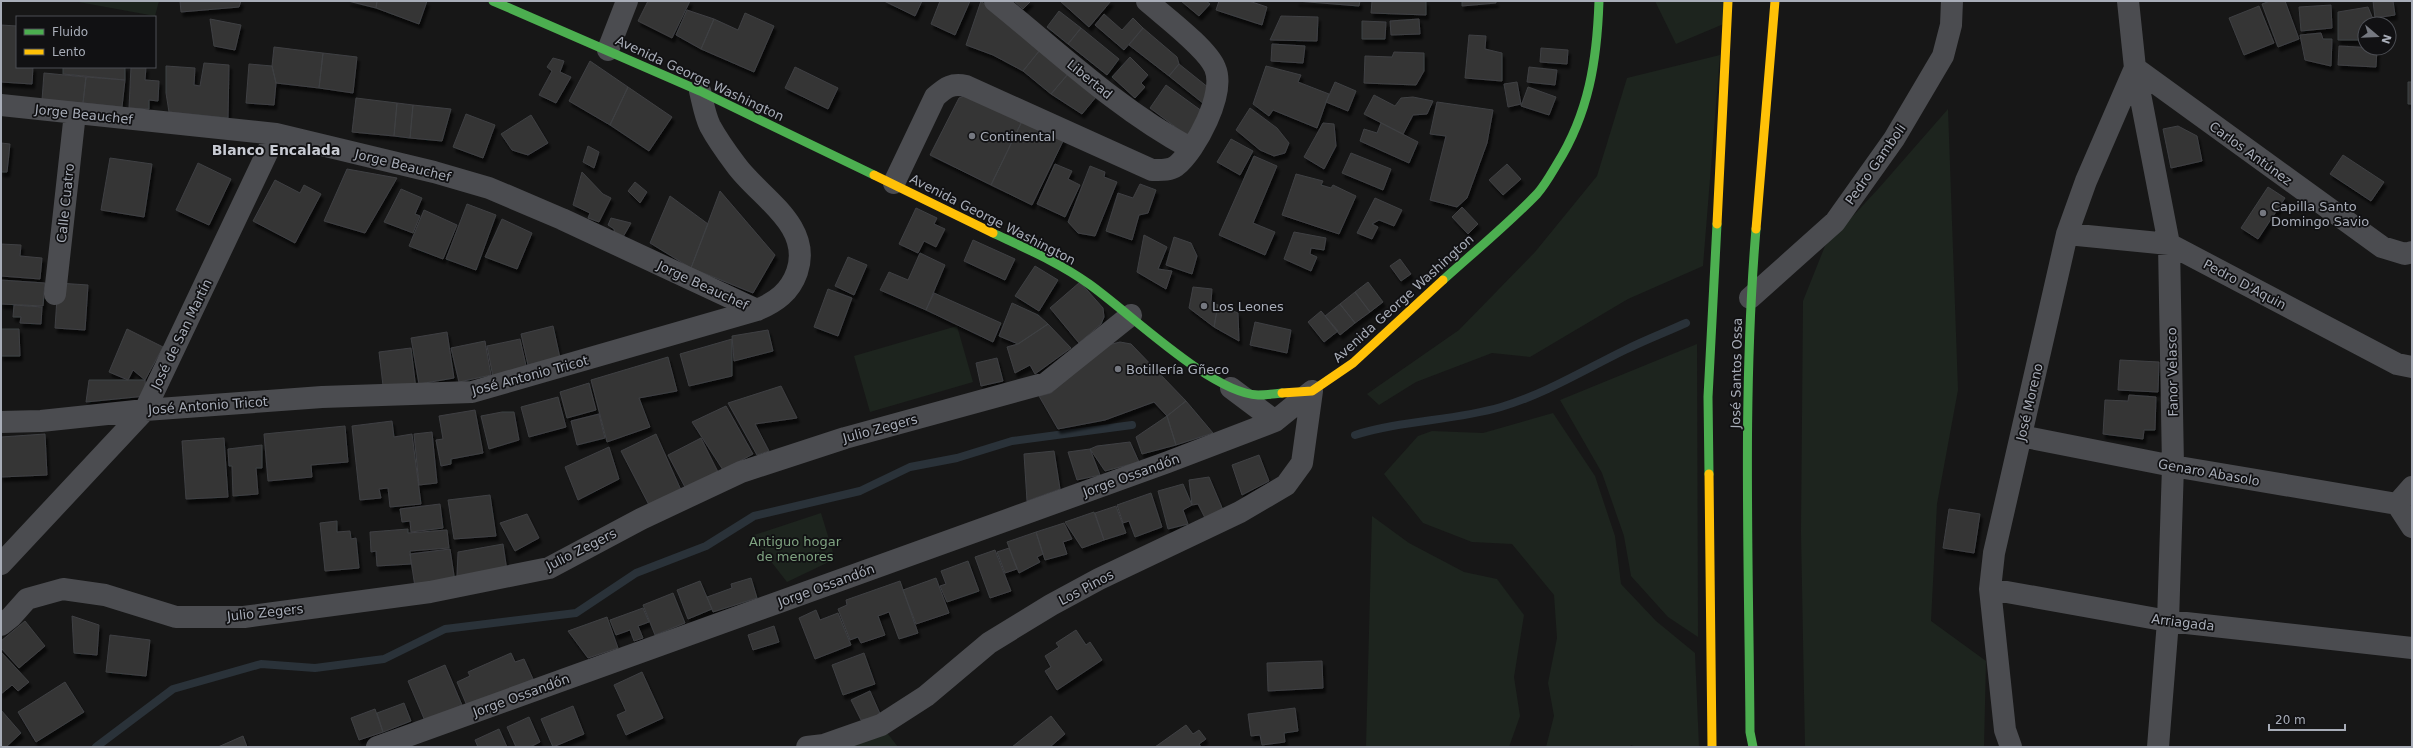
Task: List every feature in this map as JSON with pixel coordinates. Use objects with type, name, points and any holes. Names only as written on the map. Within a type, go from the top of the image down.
[{"type":"main road","name":"Avenida George Washington","points":[[493,1],[700,91],[894,183],[1037,254],[1088,283],[1131,315],[1192,366],[1228,386],[1257,395],[1312,391],[1353,364],[1538,193],[1560,162],[1587,101],[1598,28],[1599,1]]},
{"type":"main road","name":"José Santos Ossa","points":[[1712,747],[1708,397],[1728,1]]},
{"type":"main road","name":"José Santos Ossa","points":[[1753,747],[1750,732],[1747,402],[1750,298],[1775,1]]},
{"type":"street","points":[[608,50],[627,1]]},
{"type":"street","name":"Libertad","points":[[995,1],[1117,100],[1163,134],[1190,148]]},
{"type":"street","points":[[894,183],[935,97],[945,88],[954,83],[966,86],[1152,170],[1166,170],[1176,166],[1190,148],[1216,101],[1218,88],[1215,67],[1207,55],[1148,1]]},
{"type":"street","name":"Pedro Gamboli","points":[[1750,298],[1834,222],[1894,139],[1943,56],[1951,25],[1952,1]]},
{"type":"street","name":"Fanor Velasco","points":[[2128,1],[2135,68],[2170,244],[2173,466],[2168,621],[2158,747]]},
{"type":"street","name":"José Moreno","points":[[2011,747],[2005,730],[1990,589],[1994,553],[2067,234],[2086,181],[2135,68]]},
{"type":"street","name":"Carlos Antúnez","points":[[2135,68],[2382,248],[2405,254],[2412,252]]},
{"type":"street","name":"José Antonio Tricot","points":[[1,422],[40,421],[144,410],[322,397],[472,392],[757,310],[774,303],[786,293],[795,277],[801,260],[798,240],[784,216],[737,166],[710,126],[700,91]]},
{"type":"street","name":"Jorge Beauchef","points":[[1,105],[276,134],[490,188],[562,218],[757,310]]},
{"type":"street","name":"Calle Cuatro","points":[[55,294],[75,113]]},
{"type":"street","name":"José de San Martín","points":[[1,564],[144,410],[276,134]]},
{"type":"street","name":"Pedro D'Aquin","points":[[2067,234],[2170,244],[2397,364],[2412,367]]},
{"type":"street","name":"Julio Zegers","points":[[1,625],[11,617],[27,598],[63,588],[105,595],[176,617],[244,617],[430,592],[549,568],[641,519],[741,472],[845,438],[1046,383],[1131,315]]},
{"type":"street","points":[[1228,386],[1275,421]]},
{"type":"street","name":"Jorge Ossandón","points":[[376,747],[1160,464],[1275,421],[1312,391]]},
{"type":"street","name":"Los Pinos","points":[[807,747],[824,745],[881,725],[926,696],[989,643],[1051,605],[1099,579],[1240,512],[1286,485],[1302,463],[1312,391]]},
{"type":"street","name":"Genaro Abasolo","points":[[2021,436],[2173,466],[2397,504]]},
{"type":"street","points":[[2412,487],[2397,504],[2412,527]]},
{"type":"street","name":"Arriagada","points":[[1990,589],[2168,621],[2412,648]]},
{"type":"green space","points":[[73,1],[159,1],[155,16]]},
{"type":"green space","points":[[1655,1],[1728,1],[1726,23],[1676,44]]},
{"type":"green space","points":[[1720,55],[1703,266],[1628,299],[1530,357],[1492,353],[1416,382],[1379,405],[1367,394],[1459,330],[1535,252],[1597,176],[1627,78]]},
{"type":"green space","points":[[1948,109],[1958,390],[1937,504],[1931,621],[1986,661],[1984,747],[1805,747],[1801,532],[1803,301],[1825,246],[1879,188]]},
{"type":"green space","points":[[957,326],[973,382],[870,412],[854,356]]},
{"type":"green space","points":[[1697,344],[1698,637],[1668,617],[1631,576],[1624,536],[1602,473],[1560,400]]},
{"type":"green space","points":[[1553,413],[1595,476],[1615,536],[1621,584],[1656,621],[1695,653],[1699,747],[1636,747],[1631,745],[1630,747],[1546,747],[1554,716],[1548,683],[1557,638],[1554,595],[1512,544],[1472,542],[1423,523],[1384,474],[1418,436],[1432,431],[1483,433]]},
{"type":"green space","name":"Antiguo hogar de menores","points":[[821,513],[835,559],[787,582],[751,536]]},
{"type":"green space","points":[[1372,516],[1409,543],[1464,572],[1497,579],[1524,615],[1514,677],[1520,716],[1509,747],[1366,747]]},
{"type":"green space","points":[[881,725],[898,747],[807,747]]},
{"type":"building","points":[[180,1],[241,1],[239,7],[181,12]]},
{"type":"building","points":[[348,1],[377,1],[376,8]]},
{"type":"building","points":[[377,1],[427,1],[419,24],[376,8]]},
{"type":"building","points":[[648,1],[690,1],[672,38],[638,21]]},
{"type":"building","points":[[884,1],[922,1],[915,16]]},
{"type":"building","points":[[940,1],[970,1],[955,35],[931,24]]},
{"type":"building","points":[[981,1],[1040,50],[1023,71],[993,55],[966,45]]},
{"type":"building","points":[[1014,1],[1031,1],[1023,9]]},
{"type":"building","points":[[1060,1],[1111,1],[1089,27]]},
{"type":"building","points":[[1181,1],[1206,1],[1210,4],[1199,16]]},
{"type":"building","points":[[1219,1],[1249,1],[1267,7],[1262,25],[1216,10]]},
{"type":"building","points":[[1296,1],[1360,1],[1359,6]]},
{"type":"building","points":[[1372,1],[1426,1],[1426,15],[1371,13]]},
{"type":"building","points":[[1462,1],[1496,1],[1496,3],[1462,6]]},
{"type":"building","points":[[2270,1],[2285,1],[2299,39],[2278,47],[2262,4]]},
{"type":"building","points":[[2373,1],[2393,1],[2395,15],[2375,16]]},
{"type":"building","points":[[2331,5],[2332,28],[2301,31],[2299,7]]},
{"type":"building","points":[[2259,6],[2274,43],[2244,55],[2229,18]]},
{"type":"building","points":[[2368,7],[2372,16],[2357,16],[2357,40],[2338,40],[2338,12]]},
{"type":"building","points":[[687,10],[714,19],[701,49],[676,35]]},
{"type":"building","points":[[1059,11],[1081,28],[1068,44],[1047,27]]},
{"type":"building","points":[[745,13],[774,26],[754,72],[701,49],[714,19],[738,30]]},
{"type":"building","points":[[1104,14],[1122,30],[1133,18],[1143,28],[1124,50],[1095,25]]},
{"type":"building","points":[[1281,16],[1318,17],[1317,41],[1270,40]]},
{"type":"building","points":[[210,19],[241,25],[235,50],[214,46]]},
{"type":"building","points":[[1419,19],[1420,34],[1391,35],[1390,21]]},
{"type":"building","points":[[1362,21],[1386,22],[1385,39],[1362,39]]},
{"type":"building","points":[[1,25],[16,26],[16,68],[33,68],[32,84],[1,82]]},
{"type":"building","points":[[1081,28],[1119,59],[1107,75],[1068,44]]},
{"type":"building","points":[[1143,28],[1177,57],[1179,64],[1169,76],[1129,45]]},
{"type":"building","points":[[2321,33],[2323,39],[2332,39],[2331,66],[2305,60],[2300,35]]},
{"type":"building","points":[[1469,35],[1486,36],[1485,49],[1502,53],[1502,81],[1465,78]]},
{"type":"building","points":[[1272,44],[1305,46],[1303,63],[1271,61]]},
{"type":"building","points":[[2339,46],[2357,47],[2357,56],[2377,56],[2376,67],[2338,65]]},
{"type":"building","points":[[274,47],[323,53],[319,88],[276,83],[272,66]]},
{"type":"building","points":[[1541,48],[1568,50],[1567,64],[1540,62]]},
{"type":"building","points":[[1040,50],[1068,74],[1051,94],[1023,71]]},
{"type":"building","points":[[1394,52],[1424,53],[1424,71],[1416,85],[1364,83],[1365,56],[1392,57]]},
{"type":"building","points":[[323,53],[357,57],[353,93],[319,88]]},
{"type":"building","points":[[1130,57],[1148,75],[1141,83],[1145,87],[1135,98],[1112,77]]},
{"type":"building","points":[[553,58],[564,61],[560,72],[571,77],[556,103],[539,95],[552,71],[547,67]]},
{"type":"building","points":[[590,61],[628,87],[610,125],[569,101]]},
{"type":"building","points":[[204,63],[229,65],[228,118],[169,112],[166,93],[166,66],[195,68],[194,85],[200,86]]},
{"type":"building","points":[[249,64],[272,66],[276,83],[274,105],[246,103]]},
{"type":"building","points":[[1179,64],[1209,88],[1204,104],[1169,76]]},
{"type":"building","points":[[1266,66],[1301,75],[1298,82],[1329,94],[1317,128],[1273,110],[1269,116],[1253,104]]},
{"type":"building","points":[[795,67],[838,88],[828,109],[785,88]]},
{"type":"building","points":[[1529,67],[1557,70],[1555,85],[1527,82]]},
{"type":"building","points":[[63,68],[125,68],[125,80],[63,74]]},
{"type":"building","points":[[131,68],[146,68],[145,80],[159,81],[158,101],[149,100],[149,109],[129,108]]},
{"type":"building","points":[[44,73],[86,77],[83,103],[42,100]]},
{"type":"building","points":[[1068,74],[1096,97],[1082,114],[1051,94]]},
{"type":"building","points":[[86,77],[125,80],[122,107],[83,103]]},
{"type":"building","points":[[1335,82],[1356,91],[1348,111],[1326,102]]},
{"type":"building","points":[[1517,82],[1521,104],[1508,107],[1504,84]]},
{"type":"building","points":[[2408,82],[2412,82],[2412,104],[2408,104]]},
{"type":"building","points":[[1166,85],[1206,114],[1189,137],[1150,108]]},
{"type":"building","points":[[628,87],[672,117],[649,151],[610,125]]},
{"type":"building","points":[[1528,87],[1556,97],[1549,115],[1521,106]]},
{"type":"building","points":[[971,93],[1023,119],[991,185],[930,155],[959,98]]},
{"type":"building","points":[[1374,95],[1395,106],[1401,98],[1413,97],[1433,101],[1427,114],[1413,115],[1403,134],[1364,114]]},
{"type":"building","points":[[356,98],[397,103],[394,136],[352,132]]},
{"type":"building","points":[[1437,102],[1493,110],[1487,143],[1467,198],[1457,207],[1430,200],[1446,136],[1430,134]]},
{"type":"building","points":[[397,103],[413,105],[410,138],[394,136]]},
{"type":"building","points":[[413,105],[451,109],[442,141],[410,138]]},
{"type":"building","points":[[1250,108],[1277,128],[1289,143],[1285,153],[1274,156],[1260,150],[1236,130]]},
{"type":"building","points":[[466,114],[495,125],[483,158],[453,147]]},
{"type":"building","points":[[531,115],[548,143],[528,155],[512,150],[501,134]]},
{"type":"building","points":[[1023,119],[1064,139],[1032,205],[991,185]]},
{"type":"building","points":[[1323,123],[1334,124],[1336,146],[1324,169],[1304,157]]},
{"type":"building","points":[[1381,123],[1418,142],[1409,163],[1360,141],[1364,129],[1377,133]]},
{"type":"building","points":[[2178,126],[2197,136],[2202,161],[2171,168],[2163,129]]},
{"type":"building","points":[[1231,139],[1253,151],[1240,175],[1217,162]]},
{"type":"building","points":[[1,143],[10,144],[7,172],[1,172]]},
{"type":"building","points":[[588,146],[599,152],[594,168],[583,162]]},
{"type":"building","points":[[1351,153],[1391,169],[1383,190],[1342,173]]},
{"type":"building","points":[[2343,155],[2384,182],[2371,201],[2330,174]]},
{"type":"building","points":[[1254,156],[1277,166],[1253,223],[1275,232],[1265,255],[1219,235]]},
{"type":"building","points":[[110,158],[152,164],[144,217],[101,210]]},
{"type":"building","points":[[198,163],[231,179],[209,225],[176,210]]},
{"type":"building","points":[[1055,164],[1072,171],[1068,179],[1080,185],[1065,217],[1037,204]]},
{"type":"building","points":[[1507,164],[1521,179],[1503,195],[1489,180]]},
{"type":"building","points":[[1090,166],[1105,172],[1104,177],[1117,182],[1095,236],[1078,233],[1068,222]]},
{"type":"building","points":[[347,169],[397,178],[365,233],[324,221]]},
{"type":"building","points":[[582,172],[603,194],[611,198],[599,222],[588,218],[590,213],[573,205]]},
{"type":"building","points":[[1296,174],[1323,181],[1321,185],[1331,188],[1333,185],[1356,196],[1339,234],[1282,215]]},
{"type":"building","points":[[275,180],[300,193],[304,185],[321,194],[295,243],[253,221]]},
{"type":"building","points":[[635,182],[647,192],[640,203],[628,191]]},
{"type":"building","points":[[1140,184],[1156,190],[1148,213],[1139,215],[1132,240],[1106,231],[1118,193],[1133,198]]},
{"type":"building","name":"Capilla Santo Domingo Savio","points":[[2268,187],[2285,198],[2258,239],[2241,228]]},
{"type":"building","points":[[401,189],[422,198],[415,214],[420,216],[413,233],[384,222]]},
{"type":"building","points":[[720,191],[775,255],[753,293],[691,268]]},
{"type":"building","points":[[670,196],[708,224],[691,268],[650,243]]},
{"type":"building","points":[[1375,198],[1402,210],[1394,226],[1379,220],[1372,224],[1378,227],[1372,239],[1357,233]]},
{"type":"building","points":[[467,204],[496,215],[476,270],[446,259]]},
{"type":"building","points":[[1462,207],[1478,224],[1468,234],[1452,217]]},
{"type":"building","points":[[916,208],[937,218],[934,224],[945,229],[936,247],[924,241],[918,253],[899,244]]},
{"type":"building","points":[[424,210],[457,225],[443,259],[409,246]]},
{"type":"building","points":[[611,218],[631,223],[623,237],[615,235],[614,229],[608,225]]},
{"type":"building","points":[[502,219],[532,233],[517,269],[485,257]]},
{"type":"building","points":[[1294,232],[1326,238],[1324,250],[1311,248],[1310,254],[1317,257],[1311,271],[1284,259]]},
{"type":"building","points":[[1144,235],[1167,247],[1158,269],[1172,271],[1166,289],[1137,272]]},
{"type":"building","points":[[1174,237],[1191,243],[1197,256],[1192,274],[1166,265]]},
{"type":"building","points":[[973,240],[1015,259],[1005,280],[964,261]]},
{"type":"building","points":[[1,244],[21,245],[20,256],[42,258],[40,279],[1,276]]},
{"type":"building","points":[[920,253],[945,265],[926,310],[880,290],[889,272],[908,280]]},
{"type":"building","points":[[848,257],[867,265],[854,295],[835,286]]},
{"type":"building","points":[[1400,259],[1411,274],[1401,281],[1390,266]]},
{"type":"building","points":[[1035,266],[1058,280],[1039,311],[1015,296]]},
{"type":"building","points":[[1,280],[45,283],[43,306],[1,304]]},
{"type":"building","points":[[1080,282],[1103,308],[1104,317],[1101,324],[1079,343],[1050,308]]},
{"type":"building","points":[[1368,282],[1383,302],[1370,312],[1355,292]]},
{"type":"building","points":[[58,283],[88,285],[85,330],[55,328]]},
{"type":"building","name":"Los Leones","points":[[1193,287],[1212,289],[1211,302],[1218,305],[1214,327],[1189,308]]},
{"type":"building","points":[[828,289],[852,298],[838,336],[814,327]]},
{"type":"building","points":[[1355,292],[1370,312],[1355,323],[1340,304]]},
{"type":"building","points":[[934,293],[1001,323],[993,342],[926,310]]},
{"type":"building","points":[[1012,303],[1038,315],[1048,324],[1018,344],[999,336]]},
{"type":"building","points":[[1340,304],[1355,323],[1340,335],[1325,316]]},
{"type":"building","points":[[14,305],[42,307],[41,324],[20,323],[21,317],[13,317]]},
{"type":"building","points":[[1218,305],[1238,313],[1239,341],[1214,327]]},
{"type":"building","points":[[1321,311],[1338,331],[1324,342],[1308,322]]},
{"type":"building","points":[[1255,322],[1291,330],[1287,353],[1250,345]]},
{"type":"building","points":[[1048,324],[1071,348],[1035,374],[1030,365],[1015,373],[1007,347],[1018,344]]},
{"type":"building","points":[[553,326],[560,358],[528,365],[521,334]]},
{"type":"building","points":[[1,329],[19,329],[20,356],[1,356]]},
{"type":"building","points":[[127,329],[163,347],[145,380],[133,370],[128,380],[109,372]]},
{"type":"building","points":[[768,330],[773,351],[734,361],[732,336]]},
{"type":"building","points":[[447,332],[454,378],[419,384],[411,338]]},
{"type":"building","points":[[520,339],[527,370],[493,377],[487,346]]},
{"type":"building","points":[[732,339],[732,376],[689,386],[680,354]]},
{"type":"building","points":[[485,341],[491,375],[459,382],[451,348]]},
{"type":"building","name":"Botillería Gñeco","points":[[1120,342],[1131,344],[1186,401],[1167,416],[1154,402],[1105,420],[1058,429],[1039,396],[1051,393],[1108,345]]},
{"type":"building","points":[[411,348],[416,389],[384,394],[379,352]]},
{"type":"building","points":[[668,357],[677,391],[639,398],[650,427],[607,442],[591,380]]},
{"type":"building","points":[[997,358],[1003,381],[981,386],[976,363]]},
{"type":"building","points":[[2120,360],[2159,362],[2158,392],[2118,390]]},
{"type":"building","points":[[89,380],[145,380],[146,396],[86,402]]},
{"type":"building","points":[[589,383],[596,410],[567,418],[560,392]]},
{"type":"building","points":[[781,386],[797,418],[755,424],[769,451],[757,455],[728,403]]},
{"type":"building","points":[[2129,395],[2156,397],[2155,430],[2144,430],[2143,439],[2103,434],[2105,400],[2128,401]]},
{"type":"building","points":[[558,397],[566,427],[529,437],[521,407]]},
{"type":"building","points":[[1186,401],[1213,433],[1176,445],[1167,416]]},
{"type":"building","points":[[726,406],[753,454],[723,470],[692,422]]},
{"type":"building","points":[[475,410],[483,453],[451,459],[451,464],[441,466],[436,440],[443,439],[439,416]]},
{"type":"building","points":[[502,412],[514,412],[519,440],[489,449],[481,416]]},
{"type":"building","points":[[599,414],[605,438],[577,445],[571,421]]},
{"type":"building","points":[[1167,416],[1176,445],[1142,454],[1136,437]]},
{"type":"building","points":[[392,421],[394,437],[412,434],[421,504],[390,507],[388,488],[379,489],[381,498],[360,500],[352,426]]},
{"type":"building","points":[[345,426],[348,462],[311,465],[312,477],[268,481],[264,434]]},
{"type":"building","points":[[432,432],[437,483],[419,485],[414,434]]},
{"type":"building","points":[[45,434],[47,475],[1,477],[1,437]]},
{"type":"building","points":[[656,434],[681,490],[649,505],[621,451]]},
{"type":"building","points":[[224,438],[228,497],[186,499],[182,441]]},
{"type":"building","points":[[701,438],[718,472],[686,489],[668,455]]},
{"type":"building","points":[[1130,442],[1139,462],[1105,471],[1090,449],[1097,446]]},
{"type":"building","points":[[262,445],[262,468],[256,468],[258,494],[233,496],[232,466],[229,466],[228,449]]},
{"type":"building","points":[[609,447],[619,479],[578,500],[565,467]]},
{"type":"building","points":[[1090,449],[1100,475],[1077,480],[1068,452]]},
{"type":"building","points":[[1054,451],[1060,489],[1027,501],[1024,454]]},
{"type":"building","points":[[1259,455],[1269,481],[1242,495],[1232,465]]},
{"type":"building","points":[[1209,477],[1223,510],[1205,518],[1198,504],[1192,505],[1189,480]]},
{"type":"building","points":[[1183,484],[1192,505],[1183,510],[1188,524],[1168,529],[1158,491]]},
{"type":"building","points":[[1151,493],[1162,527],[1135,537],[1129,521],[1123,523],[1117,505]]},
{"type":"building","points":[[490,495],[496,536],[454,539],[448,500]]},
{"type":"building","points":[[440,504],[443,528],[411,532],[410,521],[402,522],[400,509]]},
{"type":"building","points":[[1116,506],[1126,533],[1104,540],[1095,513]]},
{"type":"building","points":[[1949,509],[1980,514],[1974,553],[1943,548]]},
{"type":"building","points":[[1094,512],[1104,540],[1082,548],[1065,522]]},
{"type":"building","points":[[527,514],[539,538],[515,551],[500,523]]},
{"type":"building","points":[[337,521],[337,532],[350,531],[351,539],[356,538],[359,568],[325,571],[320,523]]},
{"type":"building","points":[[1064,523],[1072,539],[1063,542],[1067,554],[1045,560],[1036,532]]},
{"type":"building","points":[[408,529],[408,533],[447,530],[449,548],[410,551],[411,564],[377,566],[376,551],[371,552],[370,532]]},
{"type":"building","points":[[1036,532],[1043,554],[1037,557],[1040,562],[1019,573],[1007,542]]},
{"type":"building","points":[[503,544],[507,571],[457,576],[458,552]]},
{"type":"building","points":[[1009,548],[1017,569],[1005,573],[997,552]]},
{"type":"building","points":[[450,549],[455,582],[415,587],[410,554]]},
{"type":"building","points":[[995,550],[1011,591],[990,598],[975,557]]},
{"type":"building","points":[[968,561],[979,591],[947,602],[940,586],[946,584],[941,571]]},
{"type":"building","points":[[751,578],[757,598],[713,612],[707,597],[732,588],[731,584]]},
{"type":"building","points":[[936,578],[949,613],[916,624],[903,590]]},
{"type":"building","points":[[700,581],[712,609],[688,619],[677,590]]},
{"type":"building","points":[[900,581],[918,633],[899,639],[889,612],[878,616],[885,635],[861,643],[858,637],[850,640],[838,609],[847,605],[846,600]]},
{"type":"building","points":[[673,593],[685,623],[655,635],[643,605]]},
{"type":"building","points":[[643,608],[649,622],[638,626],[643,638],[634,641],[630,630],[616,635],[610,620]]},
{"type":"building","points":[[816,610],[820,620],[838,613],[851,645],[815,659],[799,618]]},
{"type":"building","points":[[72,616],[99,625],[97,655],[74,653]]},
{"type":"building","points":[[607,617],[618,648],[588,658],[568,631]]},
{"type":"building","points":[[25,621],[45,646],[19,668],[1,648],[1,641]]},
{"type":"building","points":[[774,626],[779,642],[753,650],[748,635]]},
{"type":"building","points":[[1076,630],[1086,645],[1090,642],[1102,660],[1057,690],[1045,671],[1051,667],[1045,656],[1059,647],[1056,643]]},
{"type":"building","points":[[110,635],[150,640],[146,676],[106,672]]},
{"type":"building","points":[[1,652],[29,682],[18,691],[12,685],[1,694]]},
{"type":"building","points":[[511,653],[515,662],[524,659],[533,679],[468,708],[457,682],[470,676],[468,672]]},
{"type":"building","points":[[864,653],[875,684],[843,695],[832,665]]},
{"type":"building","points":[[1322,661],[1323,688],[1268,691],[1267,663]]},
{"type":"building","points":[[445,665],[462,705],[425,721],[408,681]]},
{"type":"building","points":[[642,672],[663,718],[626,735],[617,715],[626,711],[614,685]]},
{"type":"building","points":[[65,682],[84,712],[36,742],[18,712]]},
{"type":"building","points":[[870,691],[881,716],[861,720],[851,700]]},
{"type":"building","points":[[404,703],[411,721],[383,732],[377,713]]},
{"type":"building","points":[[573,706],[584,734],[553,747],[541,719]]},
{"type":"building","points":[[1295,708],[1298,731],[1284,733],[1285,742],[1262,745],[1260,735],[1251,736],[1248,714]]},
{"type":"building","points":[[375,709],[383,732],[359,740],[351,718]]},
{"type":"building","points":[[1,710],[21,733],[6,747],[1,747]]},
{"type":"building","points":[[1051,716],[1065,734],[1050,747],[1012,747]]},
{"type":"building","points":[[529,717],[540,742],[530,747],[516,747],[507,727]]},
{"type":"building","points":[[1186,725],[1193,734],[1199,730],[1206,739],[1199,744],[1201,747],[1155,747]]},
{"type":"building","points":[[499,729],[507,747],[478,747],[475,740]]},
{"type":"building","points":[[243,736],[247,747],[218,747]]},
{"type":"waterway","points":[[1355,435],[1391,426],[1483,412],[1517,402],[1549,389],[1633,346],[1686,323]]},
{"type":"waterway","points":[[96,747],[173,689],[261,664],[315,668],[384,659],[445,629],[576,613],[636,573],[706,546],[754,516],[860,491],[910,467],[957,458],[1012,441],[1132,425]]},
{"type":"traffic: fast","points":[[493,1],[700,91],[874,175]]},
{"type":"traffic: fast","points":[[1443,280],[1503,227],[1537,194],[1543,187],[1568,145],[1584,106],[1589,86],[1596,44],[1599,1]]},
{"type":"traffic: fast","points":[[1709,474],[1708,397],[1717,224]]},
{"type":"traffic: fast","points":[[1753,747],[1750,732],[1747,480],[1749,354],[1756,229]]},
{"type":"traffic: fast","points":[[993,233],[1042,256],[1078,276],[1171,350],[1218,381],[1239,391],[1258,395],[1282,393]]},
{"type":"traffic: slow","points":[[1717,224],[1728,1]]},
{"type":"traffic: slow","points":[[1756,229],[1775,1]]},
{"type":"traffic: slow","points":[[874,175],[993,233]]},
{"type":"traffic: slow","points":[[1282,393],[1312,391],[1353,363],[1443,280]]},
{"type":"traffic: slow","points":[[1709,474],[1712,747]]},
{"type":"place","name":"Continental","points":[[972,136]]},
{"type":"place","name":"Capilla Santo Domingo Savio","points":[[2263,213]]},
{"type":"place","name":"Los Leones","points":[[1204,306]]},
{"type":"place","name":"Botillería Gñeco","points":[[1118,369]]},
{"type":"district","name":"Blanco Encalada","points":[[276,150]]}]
